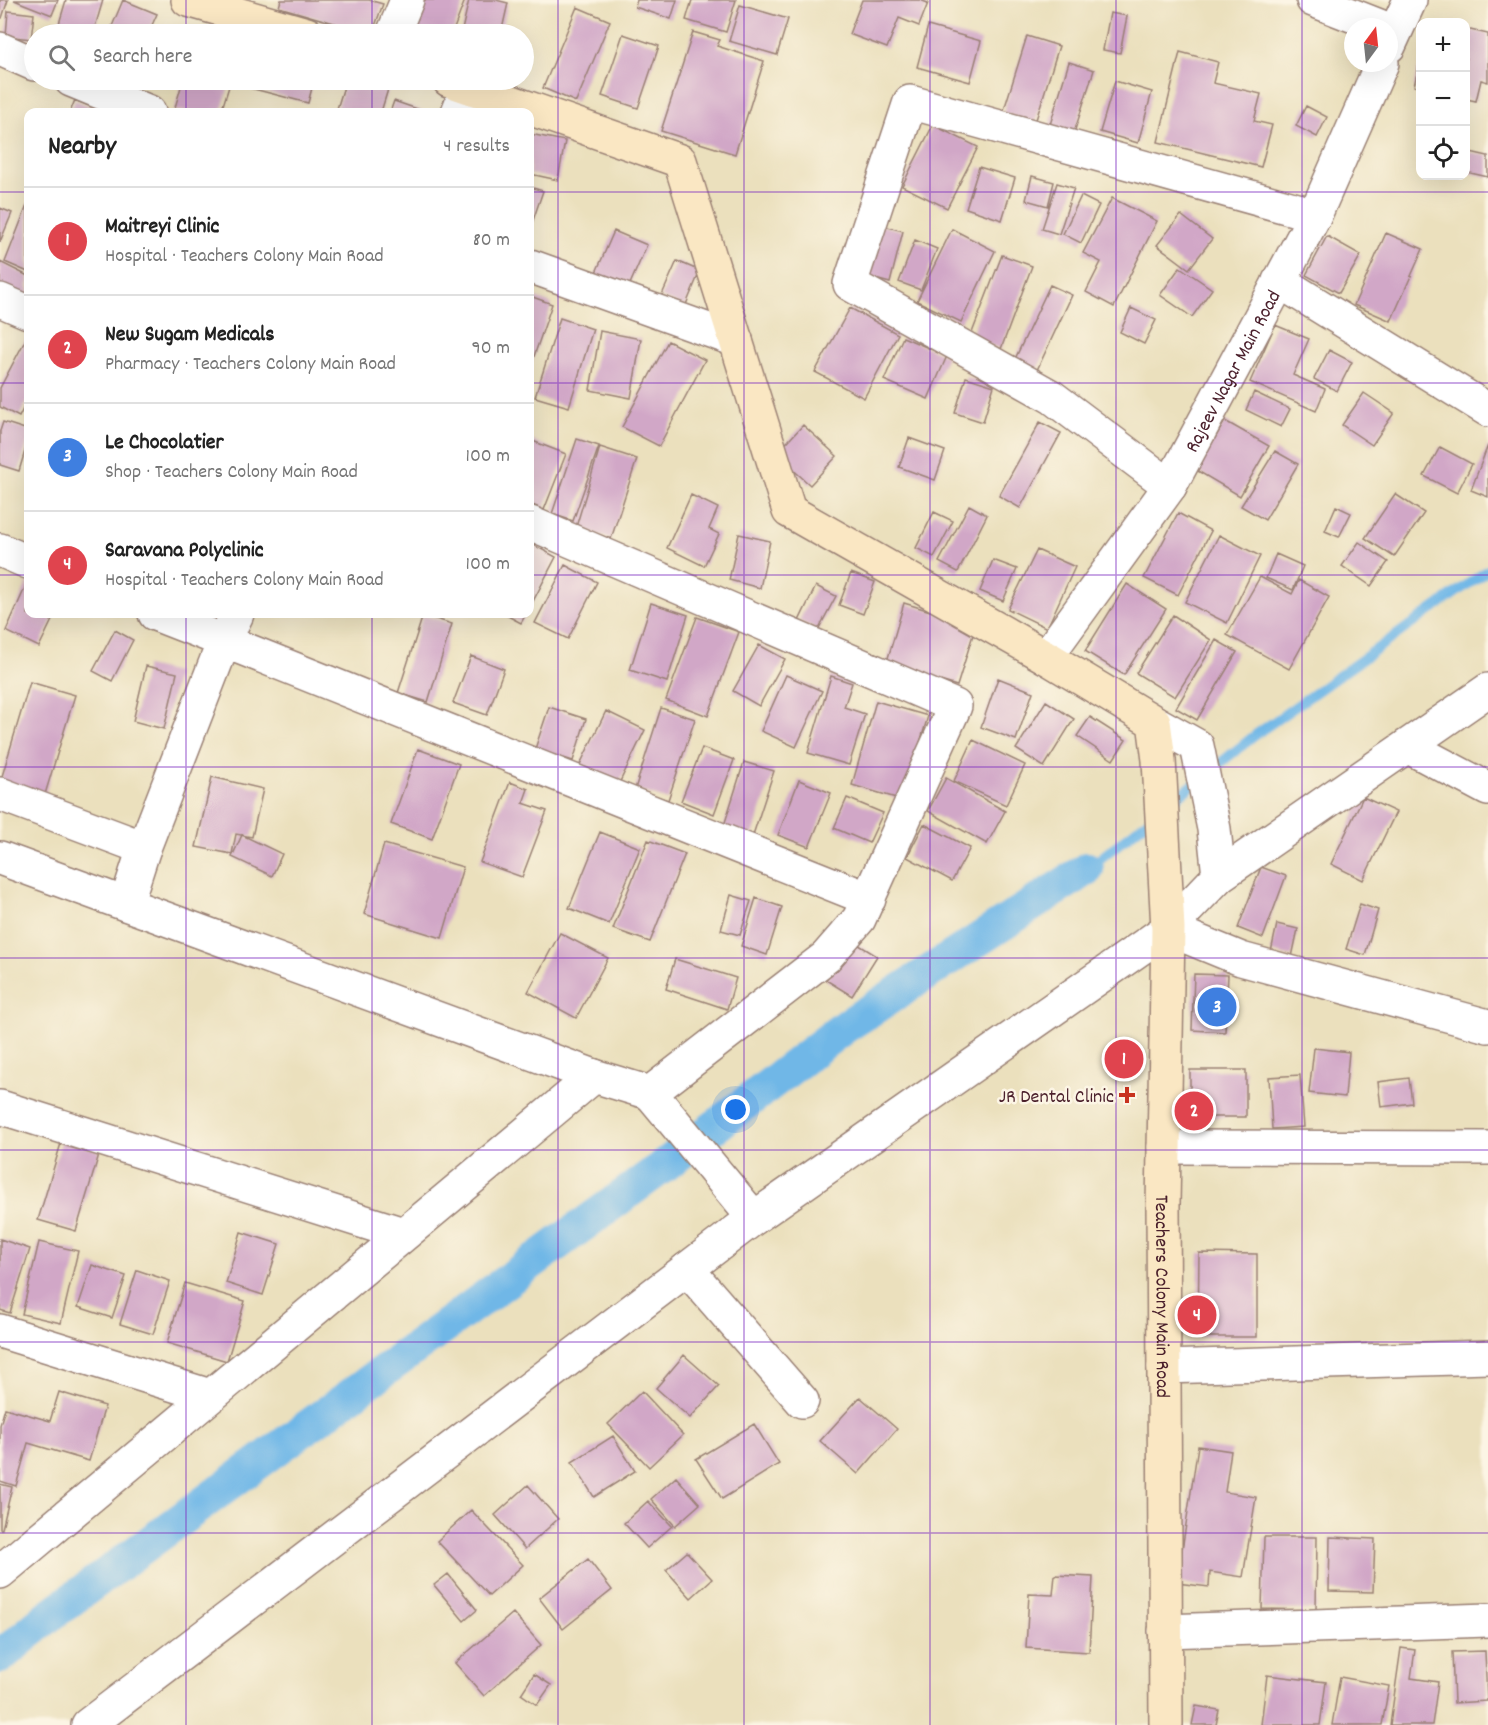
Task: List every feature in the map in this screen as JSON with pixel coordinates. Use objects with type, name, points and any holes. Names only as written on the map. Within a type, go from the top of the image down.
[{"type":"street","points":[[188,0],[272,24]]},
{"type":"street","points":[[397,24],[407,0]]},
{"type":"street","points":[[1313,0],[1353,18]]},
{"type":"street","points":[[1398,19],[1410,0]]},
{"type":"street","points":[[0,50],[24,60]]},
{"type":"street","name":"Rajeev Nagar Main Road","points":[[1046,657],[1170,486],[1315,215],[1378,72]]},
{"type":"street","points":[[95,90],[139,108]]},
{"type":"street","points":[[458,93],[507,108]]},
{"type":"street","points":[[1170,486],[1052,397],[850,284],[910,102],[1315,215]]},
{"type":"street","points":[[534,116],[680,161],[789,511],[1197,746],[1214,829],[1219,876]]},
{"type":"street","points":[[534,267],[736,340]]},
{"type":"street","points":[[1279,281],[1488,410]]},
{"type":"street","points":[[0,300],[24,310]]},
{"type":"street","points":[[534,525],[955,706],[859,919],[826,957],[650,1093]]},
{"type":"street","points":[[0,550],[24,560]]},
{"type":"street","points":[[179,618],[231,627],[869,899]]},
{"type":"street","points":[[126,904],[144,848],[231,627]]},
{"type":"street","points":[[88,1725],[754,1218],[1168,929],[1219,876],[1488,690]]},
{"type":"street","name":"Teachers Colony Main Road","points":[[1154,722],[1159,760],[1168,929],[1164,1147],[1166,1725]]},
{"type":"street","points":[[1407,746],[1488,789]]},
{"type":"street","points":[[0,794],[144,848]]},
{"type":"street","points":[[0,858],[594,1076],[650,1093],[754,1218]]},
{"type":"street","points":[[1168,929],[1241,959],[1488,1026]]},
{"type":"street","points":[[0,1572],[594,1076]]},
{"type":"street","points":[[0,1107],[403,1234]]},
{"type":"street","points":[[1164,1147],[1488,1148]]},
{"type":"street","points":[[687,1269],[802,1401]]},
{"type":"street","points":[[0,1331],[210,1396]]},
{"type":"street","points":[[1164,1367],[1488,1358]]},
{"type":"street","points":[[1166,1631],[1488,1620]]},
{"type":"building","points":[[0,0],[8,0],[2,18],[0,18]]},
{"type":"building","points":[[14,0],[58,0],[52,15]]},
{"type":"building","points":[[66,0],[103,0],[96,24],[59,24]]},
{"type":"building","points":[[123,0],[157,14],[152,24],[113,24]]},
{"type":"building","points":[[281,0],[369,0],[383,4],[376,24],[338,24],[279,7]]},
{"type":"building","points":[[416,0],[465,0],[456,24],[407,24]]},
{"type":"building","points":[[469,0],[496,0],[508,3],[503,24],[463,24]]},
{"type":"building","points":[[637,0],[677,0],[671,19],[635,7]]},
{"type":"building","points":[[692,0],[736,0],[726,32],[686,20]]},
{"type":"building","points":[[862,0],[920,0],[928,3],[919,26],[899,18],[887,48],[849,34]]},
{"type":"building","points":[[740,5],[788,19],[777,55],[729,41]]},
{"type":"building","points":[[577,7],[610,21],[576,102],[543,88]]},
{"type":"building","points":[[8,11],[34,14],[33,24],[24,24],[24,38],[6,36]]},
{"type":"building","points":[[1110,13],[1127,16],[1120,53],[1103,50]]},
{"type":"building","points":[[928,26],[981,41],[970,82],[917,67]]},
{"type":"building","points":[[1470,30],[1488,34],[1488,82],[1481,80],[1476,101],[1470,100]]},
{"type":"building","points":[[693,32],[720,40],[717,46],[764,61],[735,154],[661,131]]},
{"type":"building","points":[[623,34],[659,46],[638,108],[602,96]]},
{"type":"building","points":[[1027,36],[1059,46],[1035,123],[1003,113]]},
{"type":"building","points":[[1180,52],[1218,62],[1213,83],[1261,94],[1254,121],[1272,125],[1261,167],[1158,142]]},
{"type":"building","points":[[1069,62],[1094,70],[1073,136],[1049,128]]},
{"type":"building","points":[[1115,81],[1152,92],[1138,143],[1100,132]]},
{"type":"building","points":[[180,90],[228,90],[222,108],[175,108]]},
{"type":"building","points":[[258,90],[311,90],[308,103]]},
{"type":"building","points":[[343,90],[388,90],[382,108],[337,108]]},
{"type":"building","points":[[75,100],[94,108],[72,108]]},
{"type":"building","points":[[394,101],[414,108],[391,108]]},
{"type":"building","points":[[1306,106],[1327,117],[1317,137],[1296,126]]},
{"type":"building","points":[[933,125],[978,147],[947,208],[902,186]]},
{"type":"building","points":[[534,135],[565,141],[558,180],[534,175]]},
{"type":"building","points":[[1470,152],[1488,156],[1488,177],[1470,173]]},
{"type":"building","points":[[979,167],[1015,178],[1002,220],[966,208]]},
{"type":"building","points":[[1032,176],[1054,182],[1048,206],[1026,200]]},
{"type":"building","points":[[1057,183],[1074,188],[1059,234],[1042,229]]},
{"type":"building","points":[[534,188],[543,191],[534,217]]},
{"type":"building","points":[[1081,196],[1099,205],[1081,243],[1063,234]]},
{"type":"building","points":[[1112,198],[1157,221],[1114,307],[1086,292],[1101,262],[1083,253]]},
{"type":"building","points":[[0,208],[12,213],[0,242]]},
{"type":"building","points":[[24,213],[24,270],[5,262]]},
{"type":"building","points":[[1181,215],[1212,239],[1189,269],[1157,245]]},
{"type":"building","points":[[880,225],[903,231],[890,283],[868,277]]},
{"type":"building","points":[[952,229],[995,251],[961,322],[917,301]]},
{"type":"building","points":[[614,231],[647,245],[627,291],[594,277]]},
{"type":"building","points":[[1386,233],[1423,249],[1391,321],[1354,305]]},
{"type":"building","points":[[1327,236],[1361,255],[1339,293],[1306,275]]},
{"type":"building","points":[[915,240],[937,249],[921,290],[899,282]]},
{"type":"building","points":[[1002,255],[1032,266],[1001,349],[970,338]]},
{"type":"building","points":[[677,261],[700,271],[685,307],[661,297]]},
{"type":"building","points":[[0,262],[24,274],[24,298],[0,286]]},
{"type":"building","points":[[1180,267],[1212,289],[1192,317],[1160,295]]},
{"type":"building","points":[[1050,285],[1072,295],[1037,370],[1015,359]]},
{"type":"building","points":[[534,297],[552,304],[534,356]]},
{"type":"building","points":[[850,308],[898,334],[864,398],[815,372]]},
{"type":"building","points":[[1131,308],[1156,320],[1144,344],[1120,332]]},
{"type":"building","points":[[560,318],[593,329],[569,407],[535,397]]},
{"type":"building","points":[[1275,325],[1309,339],[1293,375],[1325,389],[1316,411],[1250,382]]},
{"type":"building","points":[[600,331],[641,339],[631,398],[590,390]]},
{"type":"building","points":[[903,337],[947,356],[928,399],[884,380]]},
{"type":"building","points":[[668,341],[705,360],[659,446],[622,427]]},
{"type":"building","points":[[24,343],[24,407],[19,417],[0,407],[0,388]]},
{"type":"building","points":[[1329,350],[1352,362],[1337,391],[1314,379]]},
{"type":"building","points":[[966,377],[994,386],[983,422],[955,413]]},
{"type":"building","points":[[1254,392],[1290,409],[1281,427],[1246,410]]},
{"type":"building","points":[[1364,393],[1394,413],[1372,445],[1342,425]]},
{"type":"building","points":[[1225,421],[1269,446],[1240,496],[1196,470]]},
{"type":"building","points":[[3,422],[24,429],[24,454],[19,471],[0,465],[0,431]]},
{"type":"building","points":[[1040,422],[1061,433],[1020,508],[999,496]]},
{"type":"building","points":[[803,425],[837,456],[810,485],[776,454]]},
{"type":"building","points":[[909,438],[945,451],[935,480],[899,467]]},
{"type":"building","points":[[577,439],[599,446],[573,521],[552,514]]},
{"type":"building","points":[[534,442],[566,454],[544,510],[534,506]]},
{"type":"building","points":[[1488,445],[1488,497],[1471,490]]},
{"type":"building","points":[[600,447],[637,459],[611,539],[576,527]]},
{"type":"building","points":[[1440,447],[1472,464],[1457,493],[1424,476]]},
{"type":"building","points":[[1275,451],[1298,464],[1265,520],[1241,506]]},
{"type":"building","points":[[1395,494],[1424,513],[1394,557],[1365,538]]},
{"type":"building","points":[[691,495],[718,508],[709,529],[719,534],[704,566],[667,548]]},
{"type":"building","points":[[969,505],[987,515],[958,572],[939,562]]},
{"type":"building","points":[[1336,506],[1351,513],[1339,537],[1325,531]]},
{"type":"building","points":[[934,512],[953,521],[934,557],[916,548]]},
{"type":"building","points":[[1178,513],[1211,531],[1178,595],[1144,578]]},
{"type":"building","points":[[739,534],[770,541],[760,588],[729,580]]},
{"type":"building","points":[[1219,535],[1260,556],[1227,623],[1185,602]]},
{"type":"building","points":[[1359,542],[1388,562],[1371,586],[1342,566]]},
{"type":"building","points":[[534,545],[556,557],[534,599]]},
{"type":"building","points":[[1037,550],[1075,567],[1047,628],[1008,609]]},
{"type":"building","points":[[1276,554],[1303,566],[1293,590],[1266,578]]},
{"type":"building","points":[[993,560],[1017,569],[1003,601],[980,591]]},
{"type":"building","points":[[565,565],[597,582],[568,639],[535,623]]},
{"type":"building","points":[[851,573],[875,582],[863,614],[839,605]]},
{"type":"building","points":[[1260,577],[1292,594],[1299,580],[1329,597],[1289,669],[1227,635]]},
{"type":"building","points":[[1127,584],[1166,609],[1124,675],[1085,651]]},
{"type":"building","points":[[816,586],[836,596],[818,630],[799,621]]},
{"type":"building","points":[[24,590],[24,618],[53,618],[39,647],[6,631]]},
{"type":"building","points":[[651,603],[688,615],[667,682],[630,670]]},
{"type":"building","points":[[904,603],[976,625],[957,686],[886,665]]},
{"type":"building","points":[[1173,615],[1211,640],[1175,697],[1136,673]]},
{"type":"building","points":[[697,617],[739,632],[708,716],[666,700]]},
{"type":"building","points":[[422,618],[433,618],[452,624],[428,702],[398,693]]},
{"type":"building","points":[[512,618],[524,618],[521,623]]},
{"type":"building","points":[[115,630],[133,640],[112,681],[93,671]]},
{"type":"building","points":[[1216,640],[1237,652],[1197,720],[1176,708]]},
{"type":"building","points":[[759,645],[785,659],[759,706],[733,691]]},
{"type":"building","points":[[471,656],[504,669],[487,715],[453,703]]},
{"type":"building","points":[[146,666],[177,673],[164,729],[133,721]]},
{"type":"building","points":[[786,675],[822,691],[796,747],[761,731]]},
{"type":"building","points":[[831,676],[852,683],[844,707],[865,714],[849,765],[808,753]]},
{"type":"building","points":[[998,678],[1033,692],[1016,740],[981,727]]},
{"type":"building","points":[[30,682],[75,695],[43,801],[0,783]]},
{"type":"building","points":[[876,701],[928,716],[903,800],[852,785]]},
{"type":"building","points":[[1046,701],[1074,719],[1044,767],[1016,749]]},
{"type":"building","points":[[549,707],[586,719],[573,761],[535,749]]},
{"type":"building","points":[[661,708],[695,719],[668,800],[635,789]]},
{"type":"building","points":[[606,711],[645,730],[613,796],[574,777]]},
{"type":"building","points":[[1090,717],[1126,740],[1113,760],[1077,736]]},
{"type":"building","points":[[973,740],[1025,765],[1006,805],[954,781]]},
{"type":"building","points":[[702,748],[734,760],[714,814],[681,801]]},
{"type":"building","points":[[418,749],[459,764],[432,839],[391,824]]},
{"type":"building","points":[[744,762],[774,771],[751,841],[722,832]]},
{"type":"building","points":[[212,777],[263,789],[252,837],[236,834],[232,854],[196,847]]},
{"type":"building","points":[[946,778],[1005,811],[987,844],[928,811]]},
{"type":"building","points":[[799,780],[831,793],[809,847],[778,835]]},
{"type":"building","points":[[510,782],[528,789],[523,803],[547,811],[522,877],[480,862]]},
{"type":"building","points":[[1363,797],[1396,812],[1363,880],[1331,864]]},
{"type":"building","points":[[847,798],[883,813],[869,843],[834,828]]},
{"type":"building","points":[[924,824],[970,848],[952,881],[907,857]]},
{"type":"building","points":[[600,832],[640,848],[609,924],[569,908]]},
{"type":"building","points":[[242,835],[282,854],[272,876],[232,857]]},
{"type":"building","points":[[648,840],[685,854],[650,942],[613,929]]},
{"type":"building","points":[[384,844],[463,867],[442,938],[364,914]]},
{"type":"building","points":[[1261,867],[1286,876],[1263,938],[1238,928]]},
{"type":"building","points":[[731,895],[751,901],[740,935],[721,930]]},
{"type":"building","points":[[756,898],[782,907],[767,955],[741,946]]},
{"type":"building","points":[[1360,904],[1378,910],[1365,955],[1346,949]]},
{"type":"building","points":[[1277,924],[1298,929],[1292,957],[1271,952]]},
{"type":"building","points":[[560,933],[608,958],[576,1018],[528,992]]},
{"type":"building","points":[[851,940],[877,956],[852,996],[826,980]]},
{"type":"building","points":[[675,959],[736,978],[727,1009],[666,989]]},
{"type":"building","points":[[1194,974],[1228,975],[1225,1032],[1192,1030]]},
{"type":"building","points":[[1314,1048],[1349,1052],[1345,1097],[1309,1093]]},
{"type":"building","points":[[1190,1070],[1246,1070],[1246,1117],[1190,1117]]},
{"type":"building","points":[[1300,1075],[1304,1127],[1272,1129],[1269,1077]]},
{"type":"building","points":[[1409,1078],[1412,1103],[1381,1107],[1378,1082]]},
{"type":"building","points":[[62,1140],[100,1151],[76,1231],[38,1220]]},
{"type":"building","points":[[241,1232],[279,1244],[263,1295],[226,1283]]},
{"type":"building","points":[[0,1239],[30,1249],[10,1313],[0,1310]]},
{"type":"building","points":[[39,1242],[78,1251],[61,1323],[22,1314]]},
{"type":"building","points":[[1199,1253],[1257,1254],[1257,1337],[1198,1337]]},
{"type":"building","points":[[92,1265],[126,1276],[112,1318],[78,1307]]},
{"type":"building","points":[[137,1270],[170,1281],[153,1334],[120,1324]]},
{"type":"building","points":[[185,1283],[245,1301],[227,1361],[167,1343]]},
{"type":"building","points":[[684,1355],[719,1386],[690,1418],[656,1388]]},
{"type":"building","points":[[642,1391],[683,1435],[649,1467],[608,1424]]},
{"type":"building","points":[[59,1392],[105,1406],[89,1461],[28,1443],[16,1486],[0,1481],[0,1425],[5,1408],[50,1421]]},
{"type":"building","points":[[860,1397],[897,1429],[858,1474],[820,1441]]},
{"type":"building","points":[[754,1424],[779,1464],[722,1499],[696,1459]]},
{"type":"building","points":[[613,1436],[635,1471],[594,1497],[572,1462]]},
{"type":"building","points":[[1198,1446],[1231,1451],[1225,1492],[1256,1497],[1243,1577],[1210,1572],[1209,1587],[1177,1583]]},
{"type":"building","points":[[676,1477],[700,1504],[675,1526],[651,1499]]},
{"type":"building","points":[[0,1484],[12,1487],[2,1529],[0,1529]]},
{"type":"building","points":[[528,1485],[558,1519],[525,1549],[495,1515]]},
{"type":"building","points":[[648,1501],[672,1526],[647,1548],[624,1523]]},
{"type":"building","points":[[471,1510],[523,1565],[489,1596],[437,1541]]},
{"type":"building","points":[[1264,1537],[1317,1537],[1316,1610],[1262,1609]]},
{"type":"building","points":[[1330,1537],[1375,1539],[1373,1592],[1329,1591]]},
{"type":"building","points":[[687,1552],[712,1579],[691,1598],[666,1570]]},
{"type":"building","points":[[588,1559],[612,1590],[563,1629],[539,1598]]},
{"type":"building","points":[[448,1574],[477,1610],[464,1621],[434,1585]]},
{"type":"building","points":[[1055,1575],[1093,1577],[1089,1652],[1026,1648],[1029,1594],[1053,1595]]},
{"type":"building","points":[[513,1613],[541,1645],[484,1696],[455,1663]]},
{"type":"building","points":[[1401,1648],[1415,1650],[1411,1678],[1438,1682],[1432,1725],[1390,1725]]},
{"type":"building","points":[[1485,1651],[1487,1701],[1454,1703],[1452,1652]]},
{"type":"building","points":[[534,1674],[551,1685],[537,1705],[521,1694]]},
{"type":"building","points":[[1267,1675],[1326,1682],[1320,1725],[1261,1725]]},
{"type":"building","points":[[1340,1677],[1389,1686],[1382,1725],[1332,1725]]},
{"type":"building","points":[[1196,1706],[1219,1710],[1216,1725],[1192,1725]]},
{"type":"waterway","points":[[1087,869],[1258,733],[1488,570]]},
{"type":"waterway","points":[[0,1657],[49,1616],[665,1165],[843,1028],[1087,869]]},
{"type":"place","name":"Le Chocolatier","points":[[1217,1007]]},
{"type":"place","name":"Maitreyi Clinic","points":[[1124,1059]]},
{"type":"place","name":"JR Dental Clinic","points":[[1127,1095]]},
{"type":"place","name":"New Sugam Medicals","points":[[1194,1111]]},
{"type":"place","name":"Saravana Polyclinic","points":[[1197,1315]]}]
